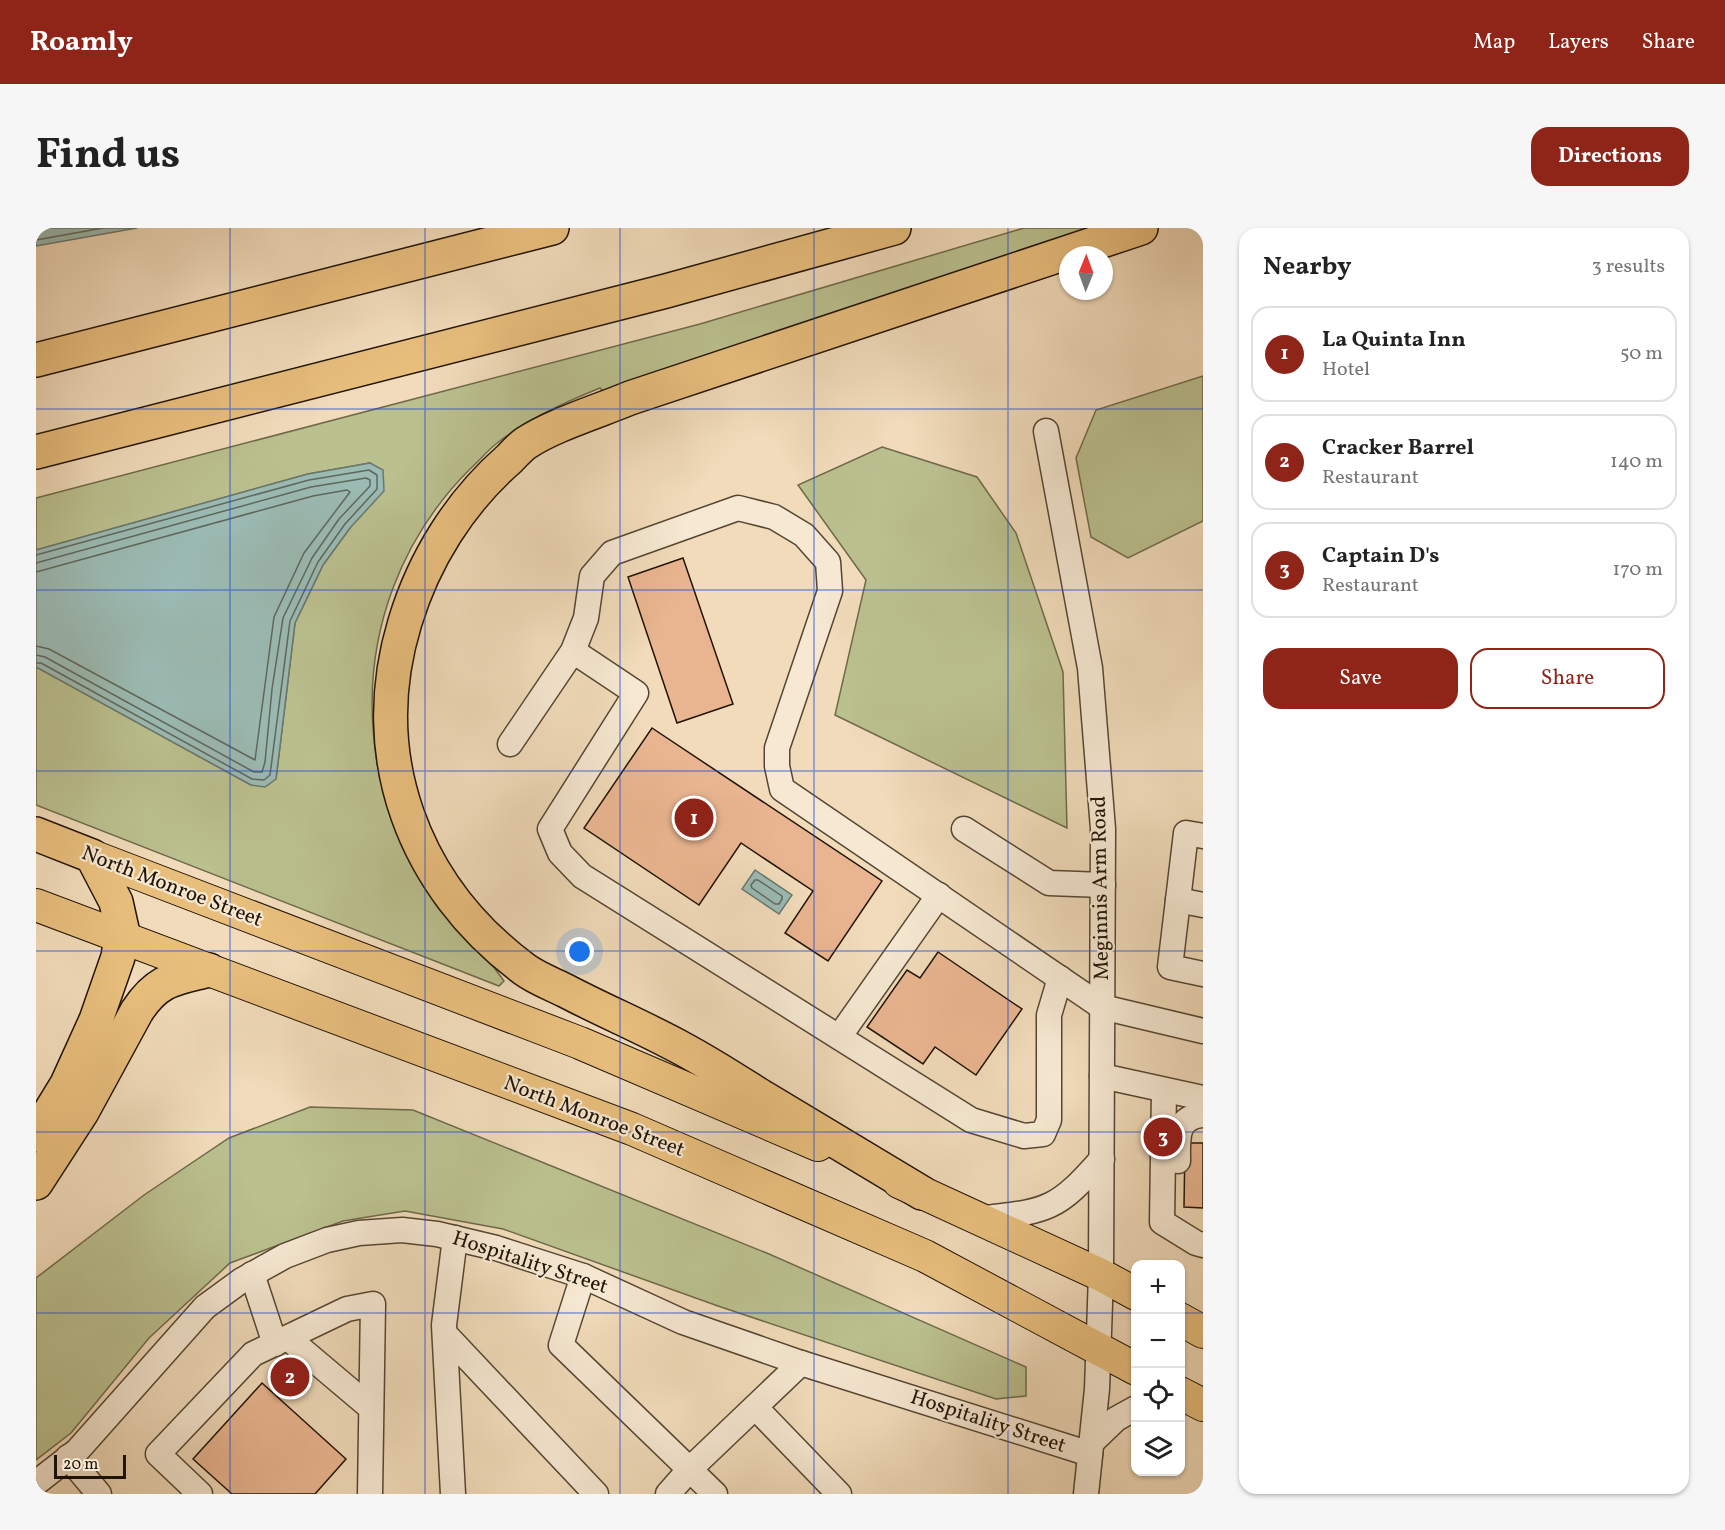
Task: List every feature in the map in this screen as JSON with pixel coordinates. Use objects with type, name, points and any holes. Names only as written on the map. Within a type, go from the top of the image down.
[{"type":"highway","points":[[36,360],[552,228]]},
{"type":"highway","points":[[36,452],[666,291],[894,228]]},
{"type":"highway","points":[[922,1193],[683,1049],[526,971],[460,909],[422,849],[409,819],[395,773],[390,704],[400,638],[412,598],[434,551],[465,505],[493,473],[526,443],[562,425],[630,398],[1141,228]]},
{"type":"highway","name":"North Monroe Street","points":[[36,834],[92,856]]},
{"type":"highway","points":[[36,1136],[67,1084],[93,1027],[113,972],[122,937],[117,902],[92,856]]},
{"type":"highway","points":[[36,1183],[82,1112],[147,995],[170,980],[209,970]]},
{"type":"main road","name":"North Monroe Street","points":[[92,856],[580,1043],[785,1129],[1101,1275],[1131,1291]]},
{"type":"main road","name":"North Monroe Street","points":[[36,905],[632,1129],[926,1256],[1134,1368]]},
{"type":"main road","points":[[1185,1322],[1203,1332]]},
{"type":"street","name":"Meginnis Arm Road","points":[[1046,431],[1090,668],[1102,828],[1101,1275],[1099,1349],[1086,1494]]},
{"type":"street","points":[[510,744],[573,651],[586,618],[592,576],[612,553],[738,508],[774,517],[804,535],[828,562],[830,591],[777,748],[777,766],[782,789],[1102,1007],[1203,1031]]},
{"type":"street","points":[[573,651],[636,693],[550,829],[560,854],[582,876],[971,1120],[1024,1136],[1043,1134],[1049,1120],[1049,1015],[1060,978]]},
{"type":"street","points":[[964,829],[1049,883],[1103,885]]},
{"type":"street","points":[[1203,836],[1186,833],[1170,968],[1203,974]]},
{"type":"street","points":[[839,1037],[939,895]]},
{"type":"street","points":[[1178,900],[1203,905]]},
{"type":"street","points":[[1102,1076],[1203,1098]]},
{"type":"street","points":[[1164,1089],[1162,1222],[1196,1244],[1203,1245]]},
{"type":"street","points":[[1177,1232],[1178,1138],[1185,1122],[1194,1116],[1203,1115]]},
{"type":"street","points":[[980,1219],[1050,1205],[1082,1182],[1102,1158]]},
{"type":"street","name":"Hospitality Street","points":[[36,1483],[77,1451],[205,1307],[252,1274],[285,1256],[327,1239],[359,1233],[402,1230],[437,1234],[496,1248],[584,1276],[683,1322],[801,1363],[1091,1448]]},
{"type":"street","points":[[455,1238],[444,1325],[456,1492]]},
{"type":"street","points":[[252,1274],[281,1341],[371,1408]]},
{"type":"street","points":[[584,1276],[561,1344],[715,1494]]},
{"type":"street","points":[[200,1494],[158,1454],[253,1354],[347,1309],[373,1304],[370,1494]]},
{"type":"street","points":[[445,1334],[596,1494]]},
{"type":"street","points":[[668,1494],[690,1469],[801,1363]]},
{"type":"street","points":[[756,1408],[839,1494]]},
{"type":"street","points":[[1091,1448],[1116,1419],[1131,1411]]},
{"type":"street","points":[[68,1457],[99,1494]]},
{"type":"green space","points":[[1024,228],[1110,228],[606,395],[600,388],[546,412],[508,435],[470,469],[425,525],[407,556],[382,622],[372,692],[377,762],[384,795],[395,823],[504,981],[499,986],[36,805],[36,667],[251,785],[276,779],[295,623],[323,565],[350,528],[370,463],[308,474],[36,550],[36,498],[700,324]]},
{"type":"green space","points":[[1203,376],[1203,521],[1128,558],[1091,537],[1076,458],[1096,410]]},
{"type":"green space","points":[[882,447],[977,477],[1016,533],[1063,672],[1067,828],[835,715],[866,580],[798,485]]},
{"type":"green space","points":[[310,1107],[413,1110],[769,1254],[1026,1367],[1026,1396],[996,1399],[718,1306],[503,1229],[405,1211],[343,1221],[230,1263],[149,1338],[71,1433],[36,1460],[36,1278],[144,1195],[229,1138]]},
{"type":"water","points":[[36,228],[137,228],[36,246]]},
{"type":"water","points":[[370,463],[383,470],[384,491],[350,528],[323,565],[295,623],[276,779],[265,787],[251,785],[36,667],[36,550],[308,474]]},
{"type":"water","points":[[755,870],[792,895],[779,914],[742,889]]},
{"type":"building","points":[[683,558],[733,704],[677,723],[628,577]]},
{"type":"building","points":[[652,728],[882,881],[828,961],[785,933],[813,891],[741,843],[699,905],[584,828]]},
{"type":"building","points":[[938,952],[1022,1009],[976,1075],[935,1047],[923,1064],[867,1027],[907,970],[920,978]]},
{"type":"building","points":[[1185,1143],[1203,1143],[1203,1208],[1184,1207]]},
{"type":"building","points":[[262,1383],[346,1459],[315,1494],[232,1494],[193,1459]]},
{"type":"place","name":"La Quinta Inn","points":[[694,818]]},
{"type":"place","name":"Captain D's","points":[[1163,1137]]},
{"type":"place","name":"Cracker Barrel","points":[[290,1377]]}]
